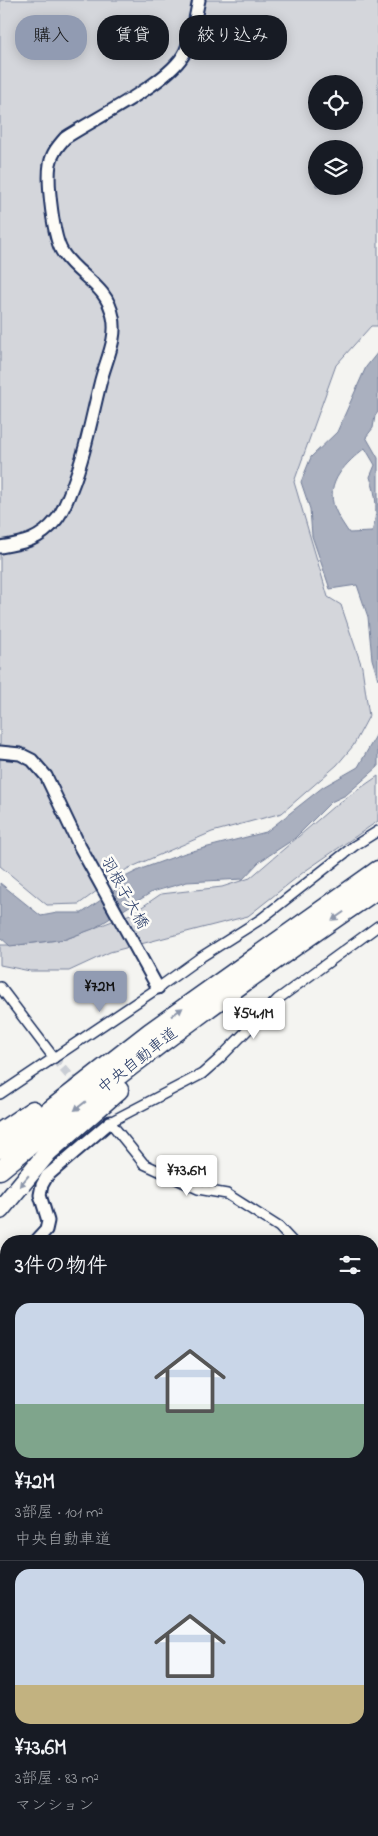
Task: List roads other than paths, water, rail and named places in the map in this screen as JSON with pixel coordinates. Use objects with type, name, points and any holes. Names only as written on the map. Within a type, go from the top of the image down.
[{"type":"highway","name":"中央自動車道","points":[[0,1149],[150,1032],[378,870]]},
{"type":"highway","name":"中央自動車道","points":[[0,1170],[159,1044],[378,889]]},
{"type":"highway","points":[[0,1210],[48,1152],[243,983]]},
{"type":"highway","points":[[0,1132],[150,1032]]},
{"type":"street","points":[[2,547],[23,543],[41,536],[57,519],[78,474],[88,442],[100,380],[112,342],[114,320],[110,303],[98,286],[72,265],[61,251],[55,235],[50,164],[56,149],[65,138],[155,82],[172,68],[185,53],[199,0]]},
{"type":"street","name":"羽根子大橋","points":[[0,752],[20,754],[32,760],[46,776],[80,847],[158,988]]},
{"type":"street","points":[[0,1094],[158,988],[201,956],[261,918],[354,846],[378,831]]},
{"type":"street","points":[[41,1235],[46,1230],[48,1221],[40,1195],[42,1185],[47,1176],[110,1122],[202,1074],[278,998],[378,926]]},
{"type":"street","points":[[1,991],[54,1058]]},
{"type":"street","points":[[110,1122],[144,1164],[198,1189],[227,1194],[279,1227],[286,1235]]},
{"type":"water","points":[[378,352],[378,412],[375,416],[373,428],[366,437],[378,458],[378,679],[372,659],[368,617],[357,585],[330,589],[312,536],[310,509],[301,482],[311,457],[337,432],[366,367]],"holes":[[[365,448],[375,465],[370,477],[376,504],[372,532],[349,533],[339,518],[332,499],[335,482],[351,460]]]},
{"type":"water","points":[[378,732],[378,767],[346,795],[331,802],[294,839],[259,862],[243,879],[187,882],[152,892],[93,929],[66,939],[10,946],[0,937],[0,883],[41,916],[57,913],[82,913],[114,891],[125,877],[141,869],[185,853],[266,832],[323,787],[358,767]]},
{"type":"tunnel","points":[[54,1058],[80,1088]]}]
